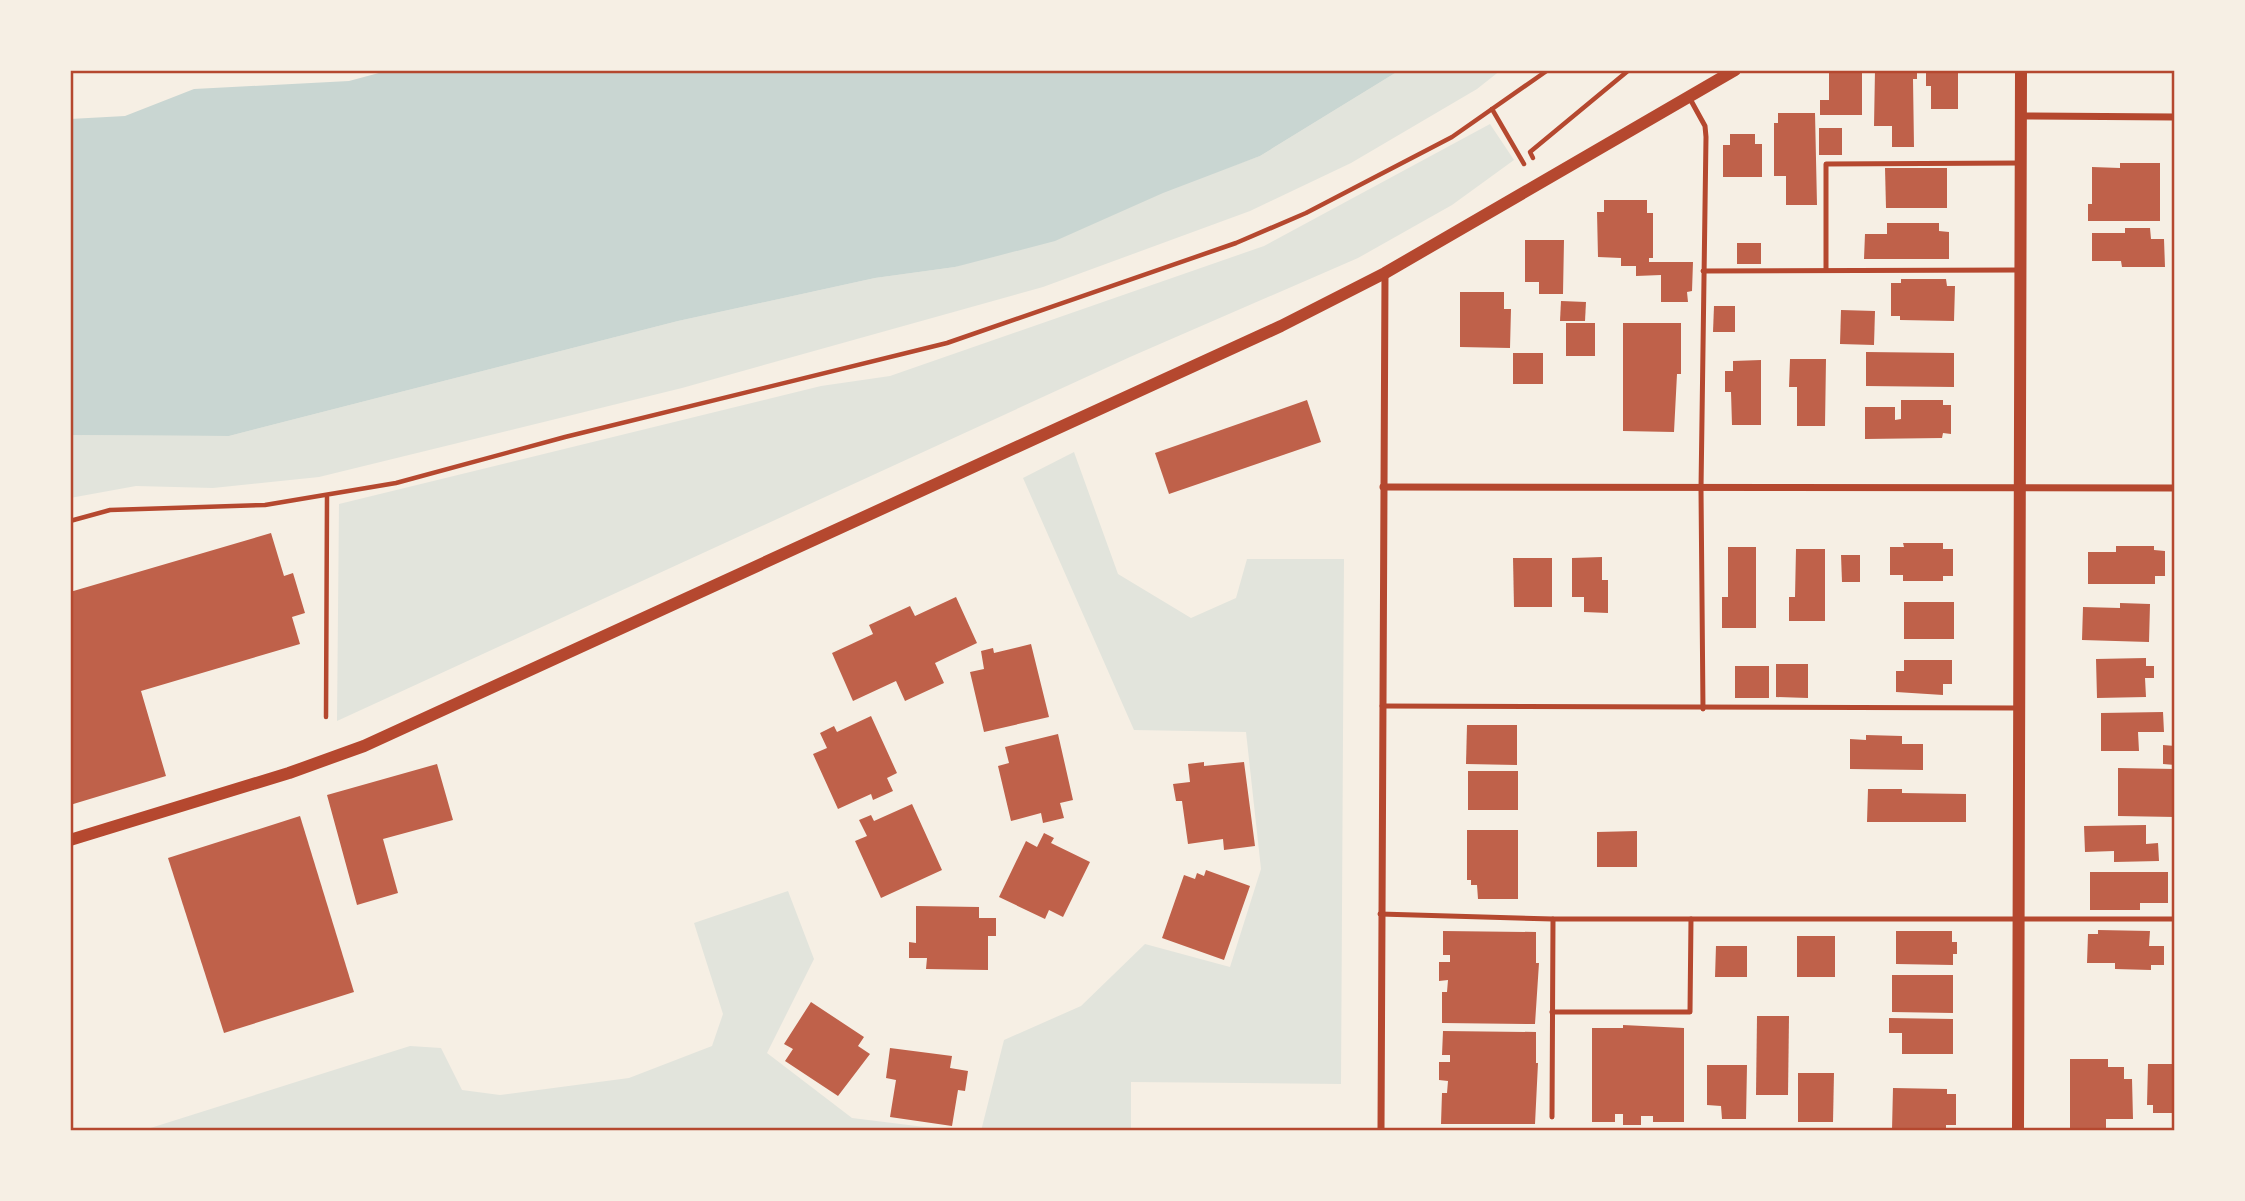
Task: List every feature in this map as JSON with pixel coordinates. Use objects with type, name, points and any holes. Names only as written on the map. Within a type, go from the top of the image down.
[{"type":"street","points":[[70,840],[289,773],[364,746],[1269,331],[1385,273],[1735,70]]},
{"type":"street","points":[[2018,1131],[2021,70]]},
{"type":"street","points":[[2021,116],[2175,117]]},
{"type":"street","points":[[1381,1131],[1385,273]]},
{"type":"street","points":[[1383,486],[1701,489],[2175,488]]},
{"type":"lane","points":[[1689,97],[1705,126],[1701,489],[1703,709]]},
{"type":"lane","points":[[1826,270],[1826,164],[2021,163]]},
{"type":"lane","points":[[1703,271],[2019,270]]},
{"type":"lane","points":[[1382,706],[2018,708]]},
{"type":"lane","points":[[1380,914],[1553,919],[2175,919]]},
{"type":"lane","points":[[1552,1117],[1553,919]]},
{"type":"lane","points":[[1552,1012],[1690,1012],[1691,919]]},
{"type":"path","points":[[70,521],[110,510],[253,506],[327,497],[396,483],[578,434],[947,343],[1236,243],[1306,213],[1452,136],[1548,70]]},
{"type":"path","points":[[1534,158],[1530,152],[1629,70]]},
{"type":"path","points":[[1492,109],[1524,163]]},
{"type":"path","points":[[326,717],[327,497]]},
{"type":"shaded area","points":[[390,70],[1400,70],[1260,156],[1163,193],[1055,241],[955,267],[875,278],[678,321],[229,436],[70,435],[70,119],[125,116],[194,89],[349,81]]},
{"type":"shaded area","points":[[1400,70],[1501,70],[1477,89],[1351,163],[1250,211],[1043,287],[682,388],[319,477],[213,488],[136,486],[70,498],[70,435],[229,436],[678,321],[875,278],[955,267],[1260,156]]},
{"type":"shaded area","points":[[1490,124],[1514,160],[1452,205],[1358,258],[1130,357],[337,721],[339,504],[821,386],[890,376],[1264,246]]},
{"type":"shaded area","points":[[1074,452],[1118,574],[1191,618],[1236,598],[1247,559],[1344,559],[1341,1084],[1131,1082],[1131,1131],[981,1131],[1004,1040],[1081,1006],[1145,944],[1230,967],[1261,869],[1246,732],[1134,730],[1023,478]]},
{"type":"shaded area","points":[[788,891],[814,959],[767,1053],[852,1118],[957,1131],[141,1131],[410,1046],[441,1048],[462,1090],[500,1095],[629,1078],[712,1046],[723,1014],[694,923]]},
{"type":"building","points":[[1829,70],[1862,70],[1862,115],[1820,115],[1820,100],[1829,100]]},
{"type":"building","points":[[1875,70],[1917,70],[1917,79],[1913,79],[1914,147],[1892,147],[1892,126],[1874,126]]},
{"type":"building","points":[[1918,70],[1958,70],[1958,109],[1931,109],[1931,86],[1926,86],[1926,73],[1918,73]]},
{"type":"building","points":[[1778,113],[1815,113],[1817,205],[1786,205],[1786,176],[1774,176],[1774,123],[1778,123]]},
{"type":"building","points":[[1819,128],[1842,128],[1842,155],[1819,155]]},
{"type":"building","points":[[1730,134],[1755,134],[1755,144],[1762,144],[1762,177],[1723,177],[1723,145],[1730,145]]},
{"type":"building","points":[[2120,163],[2160,163],[2160,221],[2088,221],[2088,204],[2092,204],[2092,167],[2120,168]]},
{"type":"building","points":[[1885,168],[1947,168],[1947,208],[1886,208]]},
{"type":"building","points":[[1604,200],[1647,200],[1647,213],[1653,213],[1653,258],[1649,258],[1649,262],[1693,262],[1692,291],[1687,292],[1688,302],[1661,302],[1661,275],[1636,276],[1636,266],[1621,266],[1621,258],[1598,257],[1597,212],[1604,212]]},
{"type":"building","points":[[1887,223],[1939,223],[1939,231],[1949,232],[1949,259],[1864,259],[1865,234],[1887,234]]},
{"type":"building","points":[[2125,228],[2150,228],[2151,239],[2164,239],[2165,267],[2122,267],[2121,261],[2092,261],[2092,233],[2125,233]]},
{"type":"building","points":[[1525,240],[1564,240],[1563,294],[1539,294],[1539,282],[1525,282]]},
{"type":"building","points":[[1737,243],[1761,243],[1761,264],[1737,264]]},
{"type":"building","points":[[1901,279],[1946,279],[1947,286],[1955,286],[1954,321],[1900,320],[1900,316],[1891,316],[1891,283],[1901,283]]},
{"type":"building","points":[[1460,292],[1504,292],[1504,309],[1511,309],[1510,348],[1460,347]]},
{"type":"building","points":[[1561,301],[1586,302],[1585,321],[1560,321]]},
{"type":"building","points":[[1714,306],[1735,306],[1735,332],[1713,332]]},
{"type":"building","points":[[1841,310],[1875,311],[1874,345],[1840,344]]},
{"type":"building","points":[[1566,323],[1595,323],[1595,356],[1566,356]]},
{"type":"building","points":[[1623,323],[1681,323],[1681,374],[1677,374],[1674,432],[1623,431]]},
{"type":"building","points":[[1866,352],[1954,353],[1954,387],[1866,386]]},
{"type":"building","points":[[1513,353],[1543,353],[1543,384],[1513,384]]},
{"type":"building","points":[[1790,359],[1826,359],[1825,426],[1797,426],[1797,387],[1789,387]]},
{"type":"building","points":[[1761,360],[1761,425],[1732,425],[1731,392],[1725,392],[1725,371],[1733,371],[1733,361]]},
{"type":"building","points":[[1307,400],[1321,442],[1169,494],[1155,453]]},
{"type":"building","points":[[1901,400],[1943,400],[1943,405],[1951,405],[1951,434],[1943,433],[1942,438],[1865,439],[1865,407],[1895,407],[1895,420],[1901,419]]},
{"type":"building","points":[[271,533],[284,576],[293,573],[305,613],[292,617],[300,644],[141,691],[166,776],[70,805],[70,592]]},
{"type":"building","points":[[1903,543],[1943,543],[1943,549],[1953,549],[1953,576],[1943,576],[1943,581],[1903,581],[1903,575],[1890,575],[1890,547],[1904,547]]},
{"type":"building","points":[[2116,546],[2154,546],[2154,550],[2165,551],[2165,576],[2155,576],[2155,584],[2088,584],[2088,552],[2116,552]]},
{"type":"building","points":[[1728,547],[1756,547],[1756,628],[1722,628],[1722,597],[1728,597]]},
{"type":"building","points":[[1796,549],[1825,549],[1825,621],[1789,621],[1789,597],[1795,597]]},
{"type":"building","points":[[1841,555],[1860,555],[1860,582],[1842,582]]},
{"type":"building","points":[[1602,557],[1602,580],[1608,580],[1608,613],[1584,612],[1584,597],[1572,597],[1572,558]]},
{"type":"building","points":[[1513,558],[1552,558],[1552,607],[1514,607]]},
{"type":"building","points":[[956,597],[977,643],[935,663],[944,683],[905,701],[896,681],[853,701],[832,653],[873,634],[869,625],[910,606],[915,616]]},
{"type":"building","points":[[1904,602],[1954,602],[1954,639],[1904,639]]},
{"type":"building","points":[[2120,603],[2150,604],[2149,642],[2082,640],[2083,607],[2120,608]]},
{"type":"building","points":[[1031,644],[1049,717],[984,732],[970,672],[984,669],[981,651],[993,648],[994,653]]},
{"type":"building","points":[[2146,658],[2146,666],[2154,666],[2154,678],[2145,678],[2146,697],[2097,698],[2096,659]]},
{"type":"building","points":[[1904,660],[1952,660],[1952,684],[1943,684],[1943,695],[1896,692],[1896,671],[1904,671]]},
{"type":"building","points":[[1776,664],[1808,664],[1808,698],[1776,697]]},
{"type":"building","points":[[1735,666],[1769,666],[1769,698],[1735,698]]},
{"type":"building","points":[[2163,712],[2164,732],[2138,732],[2139,751],[2101,751],[2101,713]]},
{"type":"building","points":[[871,716],[897,773],[887,778],[893,791],[873,800],[871,794],[838,809],[813,754],[827,748],[820,733],[834,726],[837,732]]},
{"type":"building","points":[[1467,725],[1517,725],[1517,765],[1466,764]]},
{"type":"building","points":[[1058,734],[1073,800],[1060,803],[1064,818],[1043,823],[1041,813],[1011,821],[998,766],[1009,763],[1005,747]]},
{"type":"building","points":[[1866,735],[1902,736],[1902,744],[1923,744],[1923,770],[1850,769],[1850,739],[1866,740]]},
{"type":"building","points":[[2163,745],[2175,746],[2175,765],[2163,764]]},
{"type":"building","points":[[1204,762],[1204,766],[1244,762],[1255,846],[1224,850],[1223,839],[1188,844],[1182,801],[1176,801],[1173,784],[1190,782],[1188,764]]},
{"type":"building","points":[[437,764],[453,820],[383,839],[398,893],[357,905],[327,795]]},
{"type":"building","points":[[2118,768],[2175,769],[2175,817],[2118,816]]},
{"type":"building","points":[[1468,771],[1518,771],[1518,810],[1468,810]]},
{"type":"building","points":[[1868,789],[1902,789],[1902,793],[1966,794],[1966,822],[1867,822]]},
{"type":"building","points":[[912,804],[942,870],[881,898],[855,841],[867,836],[859,820],[871,815],[874,821]]},
{"type":"building","points":[[300,816],[354,992],[224,1033],[168,858]]},
{"type":"building","points":[[2146,825],[2146,844],[2158,843],[2159,861],[2114,862],[2114,851],[2085,852],[2084,826]]},
{"type":"building","points":[[1467,830],[1518,830],[1518,899],[1478,899],[1477,885],[1471,885],[1471,880],[1467,880]]},
{"type":"building","points":[[1637,831],[1637,867],[1597,867],[1597,832]]},
{"type":"building","points":[[1044,833],[1054,838],[1051,843],[1090,862],[1063,917],[1049,910],[1045,919],[999,897],[1026,841],[1037,847]]},
{"type":"building","points":[[1206,870],[1250,886],[1224,960],[1162,938],[1184,875],[1195,879],[1197,873],[1204,876]]},
{"type":"building","points":[[2090,872],[2168,872],[2168,903],[2140,903],[2140,910],[2090,910]]},
{"type":"building","points":[[916,906],[979,907],[979,918],[996,918],[996,936],[988,936],[988,970],[926,969],[927,958],[909,958],[909,942],[916,943]]},
{"type":"building","points":[[2098,930],[2150,931],[2149,946],[2164,946],[2164,965],[2151,965],[2151,970],[2115,969],[2115,963],[2087,963],[2088,934],[2098,934]]},
{"type":"building","points":[[1443,931],[1536,932],[1536,963],[1539,963],[1535,1024],[1442,1023],[1442,992],[1447,992],[1448,980],[1439,981],[1439,962],[1450,962],[1450,955],[1443,955]]},
{"type":"building","points":[[1896,931],[1952,931],[1952,942],[1957,942],[1953,965],[1896,964]]},
{"type":"building","points":[[1797,936],[1835,936],[1835,977],[1797,977]]},
{"type":"building","points":[[1716,946],[1747,946],[1747,977],[1715,977]]},
{"type":"building","points":[[1892,975],[1953,975],[1953,1013],[1892,1012]]},
{"type":"building","points":[[811,1002],[864,1037],[858,1046],[870,1054],[838,1096],[785,1061],[793,1049],[784,1044]]},
{"type":"building","points":[[1757,1016],[1789,1016],[1788,1095],[1756,1095]]},
{"type":"building","points":[[1889,1018],[1953,1019],[1953,1054],[1902,1054],[1902,1033],[1889,1033]]},
{"type":"building","points":[[1623,1025],[1684,1028],[1684,1122],[1653,1122],[1653,1116],[1641,1116],[1641,1125],[1623,1125],[1623,1114],[1615,1114],[1615,1122],[1592,1122],[1592,1028],[1623,1028]]},
{"type":"building","points":[[1443,1031],[1536,1032],[1538,1063],[1535,1124],[1441,1124],[1442,1093],[1447,1093],[1448,1081],[1439,1080],[1439,1062],[1450,1062],[1450,1055],[1442,1055]]},
{"type":"building","points":[[890,1048],[952,1056],[950,1068],[968,1071],[965,1091],[958,1090],[952,1126],[890,1117],[896,1080],[886,1078]]},
{"type":"building","points":[[2070,1059],[2108,1059],[2108,1067],[2124,1067],[2124,1079],[2132,1079],[2133,1119],[2106,1119],[2106,1130],[2070,1129]]},
{"type":"building","points":[[2148,1064],[2175,1064],[2175,1113],[2153,1113],[2153,1105],[2147,1105]]},
{"type":"building","points":[[1707,1065],[1747,1065],[1746,1119],[1722,1119],[1721,1106],[1707,1105]]},
{"type":"building","points":[[1798,1073],[1834,1073],[1833,1122],[1798,1122]]},
{"type":"building","points":[[1893,1088],[1947,1089],[1947,1094],[1956,1094],[1956,1125],[1946,1125],[1946,1131],[1892,1130]]}]
